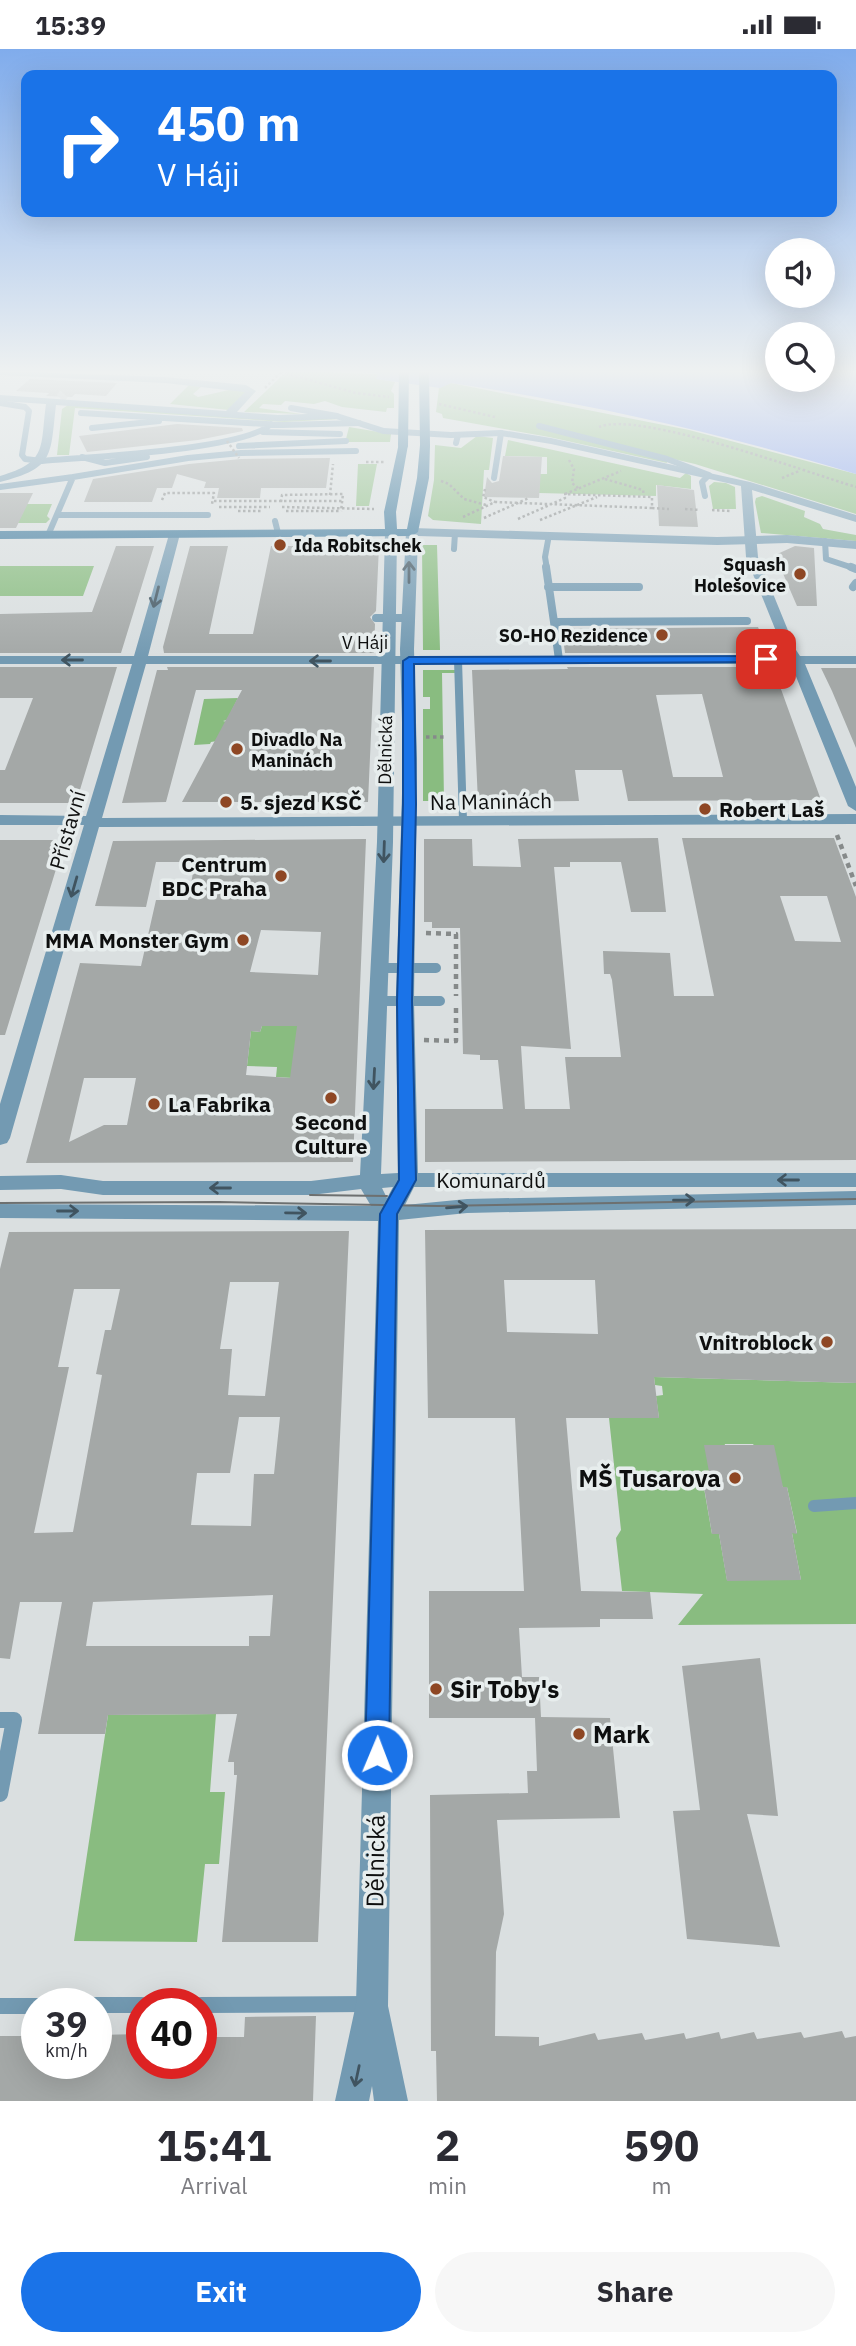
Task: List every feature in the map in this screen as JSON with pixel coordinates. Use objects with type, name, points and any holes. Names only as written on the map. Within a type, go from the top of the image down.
[{"type":"main road","points":[[391,533],[390,512],[399,467]]},
{"type":"main road","points":[[0,535],[174,534],[277,527],[412,533],[424,467]]},
{"type":"street","points":[[0,479],[31,467]]},
{"type":"street","points":[[670,467],[746,484],[856,519]]},
{"type":"street","points":[[746,484],[752,557],[856,806]]},
{"type":"street","name":"Dělnická","points":[[370,1181],[385,823],[388,661],[383,618],[391,533]]},
{"type":"street","points":[[412,533],[825,541],[856,545]]},
{"type":"street","name":"Dělnická","points":[[352,2101],[372,2004],[389,1214],[408,1180],[405,1001],[412,533]]},
{"type":"street","name":"Přístavní","points":[[0,1138],[140,660],[174,534]]},
{"type":"street","name":"V Háji","points":[[0,660],[856,660]]},
{"type":"street","name":"Na Maninách","points":[[0,820],[93,821],[117,824],[856,819]]},
{"type":"street","name":"Komunardů","points":[[0,1183],[61,1182],[103,1188],[311,1188],[370,1181],[408,1180],[856,1180]]},
{"type":"street","points":[[370,1181],[373,1195],[389,1214]]},
{"type":"street","name":"Komunardů","points":[[0,1211],[389,1214],[467,1206],[856,1198]]},
{"type":"street","name":"Dělnická","points":[[372,2004],[391,2101]]},
{"type":"lane","points":[[0,487],[135,467]]},
{"type":"lane","points":[[494,478],[496,467]]},
{"type":"lane","points":[[687,467],[709,475],[702,482],[705,496]]},
{"type":"lane","points":[[21,473],[33,474],[45,481]]},
{"type":"lane","points":[[49,533],[73,477]]},
{"type":"lane","points":[[57,515],[208,515]]},
{"type":"lane","points":[[454,533],[454,549]]},
{"type":"lane","points":[[549,535],[545,557],[559,660]]},
{"type":"lane","points":[[825,541],[826,559],[856,569]]},
{"type":"lane","points":[[548,587],[639,587]]},
{"type":"lane","points":[[383,618],[410,618]]},
{"type":"lane","points":[[554,622],[747,621]]},
{"type":"lane","points":[[458,660],[463,821]]},
{"type":"lane","points":[[379,968],[436,968]]},
{"type":"lane","points":[[377,1001],[440,1001]]},
{"type":"lane","points":[[814,1506],[856,1503]]},
{"type":"lane","points":[[0,1720],[14,1720],[0,1794]]},
{"type":"lane","points":[[217,2005],[372,2004]]},
{"type":"lane","points":[[0,2006],[21,2006]]},
{"type":"path","points":[[573,467],[574,486],[579,489]]},
{"type":"path","points":[[563,495],[628,467]]},
{"type":"path","points":[[792,467],[856,487]]},
{"type":"path","points":[[782,478],[800,470]]},
{"type":"path","points":[[604,479],[643,491],[644,496]]},
{"type":"path","points":[[440,481],[449,484],[453,492],[464,500],[487,506]]},
{"type":"path","points":[[281,507],[283,488]]},
{"type":"path","points":[[282,495],[343,494],[341,519]]},
{"type":"path","points":[[563,495],[652,497],[652,508]]},
{"type":"path","points":[[515,520],[565,498],[563,495]]},
{"type":"path","points":[[537,521],[599,496]]},
{"type":"path","points":[[603,505],[627,496]]},
{"type":"path","points":[[482,519],[529,498]]},
{"type":"path","points":[[213,501],[342,501]]},
{"type":"path","points":[[462,520],[464,516],[495,502],[669,509]]},
{"type":"path","points":[[341,508],[364,509]]},
{"type":"path","points":[[418,737],[462,737]]},
{"type":"path","points":[[843,851],[856,886]]},
{"type":"path","points":[[418,933],[456,934],[456,1041],[418,1039]]},
{"type":"green space","points":[[358,467],[376,467],[369,506],[356,506]]},
{"type":"green space","points":[[434,467],[489,467],[489,470],[484,470],[481,524],[433,520],[428,516]]},
{"type":"green space","points":[[547,467],[629,467],[680,478],[686,473],[691,476],[691,489],[656,485],[656,496],[539,493],[540,474],[547,474]]},
{"type":"green space","points":[[704,467],[829,467],[856,474],[856,514]]},
{"type":"green space","points":[[714,482],[735,487],[736,509],[713,509],[709,486]]},
{"type":"green space","points":[[762,496],[805,511],[804,517],[820,524],[823,529],[856,535],[856,541],[761,533],[755,502],[756,498]]},
{"type":"green space","points":[[0,504],[52,504],[47,516],[50,519],[46,523],[18,523]]},
{"type":"green space","points":[[422,545],[437,545],[440,650],[423,650]]},
{"type":"green space","points":[[0,566],[94,566],[83,596],[0,596]]},
{"type":"green space","points":[[423,670],[455,670],[455,673],[442,673],[444,801],[423,801],[423,709],[430,709],[430,697],[423,697]]},
{"type":"green space","points":[[238,698],[227,720],[223,721],[227,722],[217,741],[194,745],[204,699]]},
{"type":"green space","points":[[314,1004],[309,1079],[276,1077],[277,1067],[247,1066],[251,1031],[260,1032],[262,1026]]},
{"type":"green space","name":"MŠ Tusarova","points":[[654,1377],[856,1383],[856,1624],[678,1625],[703,1594],[622,1591],[616,1538],[621,1530],[609,1418],[659,1418],[656,1396],[663,1395],[662,1386],[655,1385]],"holes":[[[725,1444],[753,1444],[783,1487],[787,1487],[797,1533],[792,1533],[801,1580],[727,1580],[719,1534],[712,1534],[704,1488],[712,1488]]]},
{"type":"green space","points":[[216,1714],[210,1792],[225,1792],[219,1864],[205,1864],[197,1942],[74,1941],[108,1715]]},
{"type":"water","points":[[830,467],[856,467],[856,474]]},
{"type":"building","points":[[171,467],[329,467],[326,488],[261,488],[260,498],[217,498],[219,488],[204,488],[206,482],[177,474],[172,488],[157,488],[152,502],[84,502],[93,479]]},
{"type":"building","points":[[501,467],[541,467],[539,498],[484,497],[487,477],[492,483],[499,481]]},
{"type":"building","points":[[657,485],[694,490],[698,527],[659,526]]},
{"type":"building","points":[[0,493],[33,493],[16,528],[0,528]]},
{"type":"building","points":[[116,546],[154,546],[121,653],[0,653],[0,614],[92,612]]},
{"type":"building","points":[[190,546],[228,546],[209,634],[253,634],[271,546],[379,546],[376,611],[370,617],[375,624],[374,653],[164,653],[163,647]]},
{"type":"building","points":[[795,546],[814,548],[817,606],[797,606],[775,555]]},
{"type":"building","name":"SO-HO Rezidence","points":[[758,627],[768,653],[565,653],[562,629]]},
{"type":"building","points":[[0,667],[117,667],[76,803],[0,803],[0,770],[5,770],[33,698],[0,698]]},
{"type":"building","points":[[167,667],[374,667],[368,802],[182,802],[242,690],[196,690],[166,802],[122,803],[157,670],[168,670]]},
{"type":"building","points":[[567,667],[773,667],[821,800],[628,801],[622,770],[575,770],[579,801],[478,802],[472,670],[568,669]],"holes":[[[702,694],[723,777],[673,777],[656,695]]]},
{"type":"building","points":[[821,668],[856,668],[856,748],[832,691]]},
{"type":"building","points":[[658,838],[666,912],[631,912],[621,862],[570,862],[570,867],[554,867],[571,1049],[521,1046],[525,1109],[570,1109],[565,1057],[621,1057],[612,980],[610,974],[604,974],[603,951],[670,953],[674,996],[714,996],[682,838],[834,838],[856,897],[856,1160],[425,1162],[425,1109],[503,1109],[498,1060],[480,1060],[480,1055],[463,1054],[460,928],[432,928],[432,922],[424,922],[424,839],[472,839],[473,866],[521,867],[518,839]],"holes":[[[780,896],[827,896],[841,942],[795,941]]]},
{"type":"building","points":[[366,839],[353,1162],[26,1163],[80,963],[141,966],[156,900],[188,900],[195,862],[156,862],[146,907],[95,906],[113,841]],"holes":[[[261,930],[321,932],[318,975],[250,972]],[[262,1026],[297,1026],[290,1078],[246,1075],[251,1031],[260,1032]],[[84,1078],[136,1078],[127,1125],[104,1125],[69,1142]]]},
{"type":"building","points":[[0,840],[65,840],[5,1035],[0,1035]]},
{"type":"building","points":[[856,1229],[856,1383],[654,1377],[659,1418],[566,1418],[581,1591],[650,1592],[653,1619],[600,1619],[600,1627],[519,1628],[522,1677],[539,1677],[541,1717],[610,1718],[620,1818],[497,1820],[504,1914],[496,1952],[495,2036],[539,2037],[539,2046],[595,2033],[598,2040],[642,2033],[645,2040],[684,2033],[686,2039],[719,2032],[721,2039],[754,2032],[757,2039],[801,2032],[804,2038],[842,2031],[845,2038],[856,2036],[856,2101],[437,2101],[436,2051],[431,2051],[430,1795],[528,1793],[527,1771],[537,1771],[535,1718],[429,1718],[429,1591],[524,1591],[515,1418],[428,1418],[425,1230]],"holes":[[[504,1280],[595,1280],[598,1334],[507,1332]]]},
{"type":"building","points":[[349,1231],[318,1942],[222,1942],[237,1775],[234,1775],[234,1762],[228,1762],[237,1714],[108,1715],[105,1734],[38,1734],[62,1602],[20,1602],[10,1659],[0,1658],[0,1269],[9,1232]],"holes":[[[230,1282],[279,1282],[265,1396],[228,1395],[232,1349],[220,1349]],[[74,1289],[120,1289],[111,1330],[105,1330],[96,1374],[102,1375],[73,1532],[34,1533],[69,1367],[58,1367]],[[239,1417],[280,1417],[274,1474],[254,1474],[251,1526],[191,1525],[197,1473],[230,1473]],[[273,1595],[270,1636],[249,1636],[249,1646],[86,1646],[93,1602]]]},
{"type":"building","points":[[704,1445],[774,1445],[797,1534],[792,1533],[801,1580],[727,1581],[719,1534],[712,1534],[704,1487],[712,1488]]},
{"type":"building","points":[[760,1658],[778,1816],[747,1814],[780,1947],[687,1939],[673,1811],[700,1810],[682,1666]]},
{"type":"building","points":[[316,2016],[313,2101],[0,2101],[0,2036],[21,2036],[21,2079],[112,2079],[112,2035],[126,2034],[126,2079],[217,2079],[217,2037],[244,2037],[245,2017]]},
{"type":"tram line","points":[[310,1195],[387,1196]]},
{"type":"tram line","points":[[0,1203],[219,1202],[438,1206],[856,1199]]},
{"type":"place","name":"Ida Robitschek","points":[[280,545]]},
{"type":"place","name":"Squash Holešovice","points":[[800,574]]},
{"type":"place","name":"SO-HO Rezidence","points":[[662,635]]},
{"type":"place","name":"Divadlo Na Maninách","points":[[237,749]]},
{"type":"place","name":"5. sjezd KSČ","points":[[226,802]]},
{"type":"place","name":"Robert Laš","points":[[705,809]]},
{"type":"place","name":"Centrum BDC Praha","points":[[281,876]]},
{"type":"place","name":"MMA Monster Gym","points":[[243,940]]},
{"type":"place","name":"Second Culture","points":[[331,1098]]},
{"type":"place","name":"La Fabrika","points":[[154,1104]]},
{"type":"place","name":"Vnitroblock","points":[[827,1342]]},
{"type":"place","name":"MŠ Tusarova","points":[[735,1478]]},
{"type":"place","name":"Sir Toby's","points":[[436,1689]]},
{"type":"place","name":"Mark","points":[[579,1734]]},
{"type":"route","points":[[377,1755],[389,1214],[408,1180],[405,1001],[410,804],[409,661],[766,659]]}]
